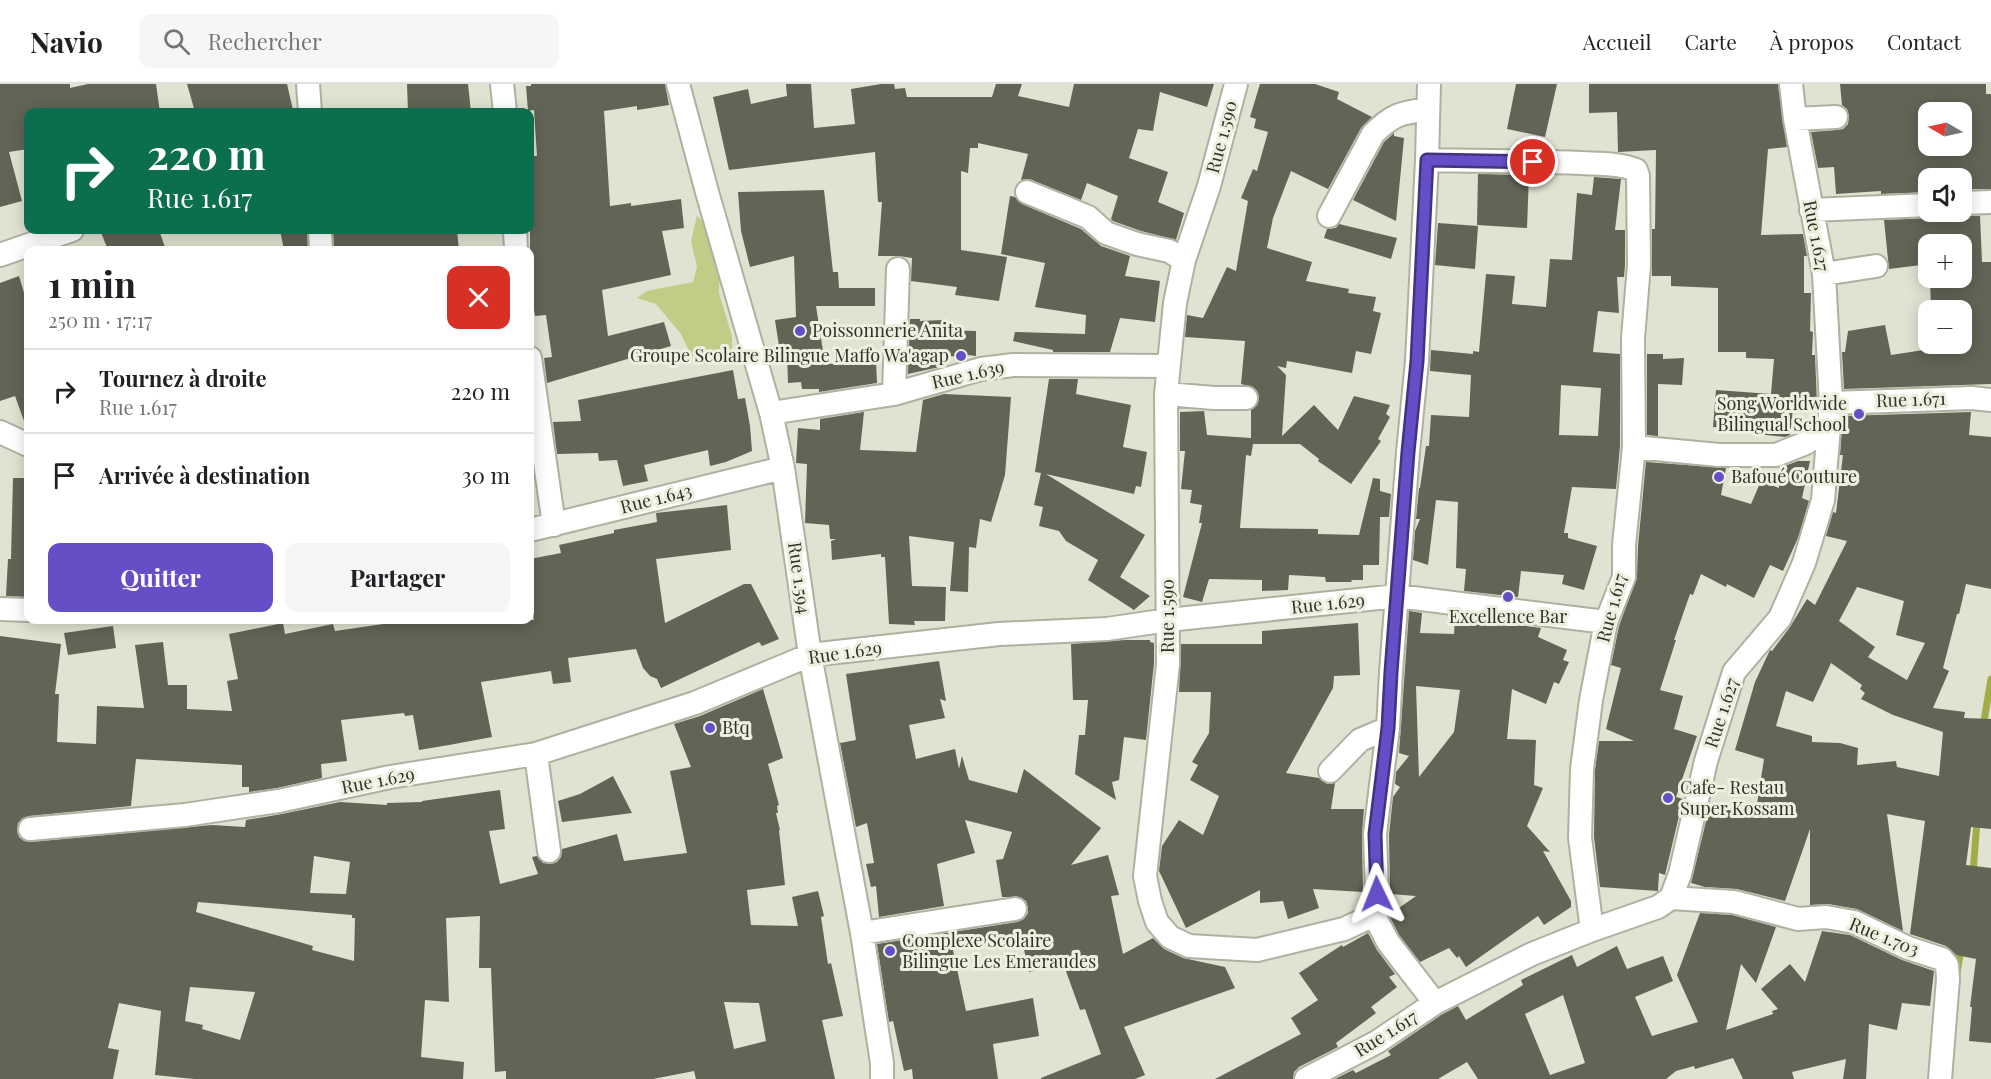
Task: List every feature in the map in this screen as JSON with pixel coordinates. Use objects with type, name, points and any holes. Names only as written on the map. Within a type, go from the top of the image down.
[{"type":"street","points":[[308,84],[310,108]]},
{"type":"street","points":[[502,84],[505,108]]},
{"type":"street","name":"Rue 1.594","points":[[678,84],[771,413],[783,468],[810,655],[862,933],[882,1062],[882,1079]]},
{"type":"street","name":"Rue 1.590","points":[[1236,84],[1209,186],[1184,260],[1175,303],[1168,366],[1166,394],[1168,664],[1145,876],[1149,902],[1157,922],[1170,937],[1189,946],[1257,950],[1344,928],[1374,915]]},
{"type":"street","points":[[1428,84],[1427,160],[1417,361],[1408,452],[1388,728],[1375,834],[1377,894],[1374,915],[1388,942],[1436,1003]]},
{"type":"street","name":"Rue 1.627","points":[[1671,898],[1680,874],[1706,761],[1734,672],[1780,618],[1804,563],[1823,500],[1831,403],[1824,274],[1795,119],[1791,84]]},
{"type":"street","points":[[1329,216],[1373,134],[1401,112],[1428,109]]},
{"type":"street","points":[[1795,119],[1836,117]]},
{"type":"street","name":"Rue 1.617","points":[[1306,1079],[1377,1042],[1436,1003],[1532,954],[1592,930],[1580,838],[1582,769],[1591,700],[1606,622],[1624,577],[1624,544],[1634,447],[1633,338],[1639,265],[1638,176],[1636,170],[1617,165],[1427,160]]},
{"type":"street","points":[[1027,192],[1088,217],[1106,233],[1137,244],[1169,251],[1184,260]]},
{"type":"street","points":[[1972,203],[1991,202]]},
{"type":"street","points":[[1811,210],[1918,205]]},
{"type":"street","points":[[26,246],[60,234]]},
{"type":"street","points":[[0,255],[24,247]]},
{"type":"street","points":[[1824,274],[1876,266]]},
{"type":"street","points":[[894,394],[898,269]]},
{"type":"street","name":"Rue 1.639","points":[[771,413],[894,394],[981,369],[1013,365],[1168,366]]},
{"type":"street","points":[[534,386],[554,525]]},
{"type":"street","points":[[1166,394],[1246,398]]},
{"type":"street","name":"Rue 1.671","points":[[1831,403],[1972,398],[1991,400]]},
{"type":"street","points":[[1634,447],[1719,455],[1776,455],[1806,443],[1830,426]]},
{"type":"street","points":[[0,432],[24,443]]},
{"type":"street","name":"Rue 1.643","points":[[534,529],[783,468]]},
{"type":"street","name":"Rue 1.629","points":[[30,829],[185,815],[279,801],[390,777],[536,753],[695,703],[810,655],[999,634],[1107,629],[1398,596],[1606,622]]},
{"type":"street","points":[[0,609],[24,610]]},
{"type":"street","points":[[1330,771],[1360,740],[1388,728]]},
{"type":"street","points":[[536,753],[549,851]]},
{"type":"street","points":[[1592,930],[1658,907],[1671,898]]},
{"type":"street","name":"Rue 1.703","points":[[1671,898],[1734,902],[1798,919],[1826,917],[1854,922],[1908,948],[1942,959],[1947,965],[1948,979],[1940,1079]]},
{"type":"street","points":[[862,933],[1015,909]]},
{"type":"green space","points":[[697,216],[712,229],[720,249],[719,293],[732,336],[732,352],[710,365],[694,362],[681,334],[656,304],[637,298],[647,291],[693,282],[697,267],[691,241]]},
{"type":"building","points":[[0,84],[70,84],[70,88],[88,84],[156,84],[159,108],[24,108],[24,150],[9,152],[22,201],[0,207]]},
{"type":"building","points":[[187,84],[287,84],[293,108],[194,108]]},
{"type":"building","points":[[407,84],[468,84],[471,108],[408,108]]},
{"type":"building","points":[[531,84],[665,84],[669,105],[637,110],[637,106],[604,111],[610,206],[631,203],[631,206],[681,199],[684,228],[662,231],[671,275],[602,290],[608,336],[664,322],[671,346],[547,383],[544,358],[552,357],[546,315],[535,316],[534,246],[530,246],[530,234],[534,234],[534,156],[537,156],[534,108],[528,108],[526,86],[531,86]]},
{"type":"building","points":[[786,84],[811,84],[814,128],[855,124],[851,89],[881,84],[894,84],[895,89],[905,88],[907,97],[992,97],[996,84],[1022,84],[1018,96],[1069,107],[1074,84],[1214,84],[1207,107],[1160,92],[1153,131],[1138,129],[1129,158],[1168,172],[1158,202],[1184,213],[1176,240],[1113,221],[1111,219],[1118,196],[1087,183],[1081,200],[1032,180],[1021,180],[1028,154],[978,143],[978,148],[970,148],[968,173],[961,171],[961,250],[1007,257],[999,301],[955,295],[957,287],[911,281],[912,258],[878,256],[882,202],[878,202],[875,152],[729,170],[713,97],[748,89],[751,104],[787,96]]},
{"type":"building","points":[[1260,84],[1315,84],[1339,92],[1337,99],[1372,117],[1361,128],[1328,189],[1291,171],[1273,218],[1267,248],[1312,262],[1306,281],[1349,289],[1348,293],[1376,297],[1373,311],[1381,313],[1371,354],[1356,351],[1352,373],[1287,361],[1286,368],[1277,366],[1286,375],[1282,436],[1314,405],[1338,430],[1354,396],[1390,405],[1386,414],[1390,417],[1378,439],[1381,441],[1351,484],[1318,461],[1319,459],[1300,444],[1253,444],[1251,456],[1246,455],[1240,528],[1318,529],[1318,534],[1359,535],[1373,478],[1380,479],[1380,491],[1391,494],[1389,517],[1380,517],[1379,565],[1363,565],[1363,580],[1326,582],[1325,577],[1289,575],[1288,590],[1262,591],[1262,580],[1209,579],[1202,602],[1183,597],[1202,523],[1199,523],[1202,505],[1190,503],[1192,490],[1181,489],[1185,451],[1180,451],[1180,412],[1204,411],[1207,435],[1251,438],[1251,410],[1257,405],[1259,397],[1253,387],[1241,384],[1245,341],[1185,337],[1187,315],[1203,318],[1227,267],[1236,271],[1248,201],[1241,198],[1253,169],[1257,171],[1268,132],[1254,128],[1256,119],[1250,117]]},
{"type":"building","points":[[1516,84],[1557,84],[1545,137],[1507,129]]},
{"type":"building","points":[[1589,84],[1778,84],[1787,147],[1768,149],[1761,235],[1803,234],[1807,256],[1804,256],[1804,293],[1811,293],[1810,331],[1813,332],[1812,355],[1815,355],[1817,403],[1817,409],[1793,408],[1790,435],[1785,437],[1748,433],[1748,430],[1713,427],[1716,390],[1771,394],[1774,359],[1746,358],[1746,352],[1718,352],[1718,288],[1671,286],[1671,276],[1652,276],[1656,150],[1618,152],[1617,112],[1589,113]]},
{"type":"building","points":[[1840,84],[1986,84],[1986,94],[1991,94],[1991,189],[1972,189],[1972,168],[1918,168],[1918,192],[1881,194],[1881,191],[1836,194],[1834,167],[1818,168],[1811,132],[1843,129],[1848,124],[1847,109],[1842,105]]},
{"type":"building","points":[[1394,133],[1394,136],[1404,138],[1396,221],[1353,200],[1384,142]]},
{"type":"building","points":[[1478,174],[1529,175],[1527,228],[1477,225]]},
{"type":"building","points":[[1594,177],[1621,179],[1615,230],[1625,230],[1625,265],[1624,277],[1617,277],[1619,313],[1598,311],[1593,352],[1620,354],[1620,446],[1616,489],[1572,487],[1564,533],[1568,533],[1568,538],[1597,546],[1584,590],[1562,584],[1564,575],[1521,571],[1518,597],[1464,591],[1466,569],[1456,568],[1458,502],[1436,500],[1428,565],[1413,560],[1415,531],[1420,519],[1416,519],[1419,488],[1426,446],[1429,446],[1431,415],[1469,417],[1471,375],[1430,371],[1431,350],[1473,354],[1473,351],[1479,352],[1486,274],[1515,276],[1512,304],[1546,307],[1550,259],[1572,260],[1577,193],[1592,195]],"holes":[[[1561,385],[1601,388],[1598,436],[1559,435]]]},
{"type":"building","points":[[824,190],[833,272],[838,272],[839,288],[875,288],[875,306],[816,306],[825,364],[876,362],[877,383],[819,392],[819,389],[802,389],[801,382],[788,383],[787,352],[780,353],[775,320],[796,317],[794,256],[750,267],[741,231],[738,192]]},
{"type":"building","points":[[1010,196],[1015,197],[1022,204],[1081,229],[1101,246],[1130,256],[1125,276],[1160,281],[1155,322],[1120,318],[1110,352],[1053,352],[1053,350],[1013,341],[1015,332],[1085,334],[1086,315],[1035,307],[1045,263],[1001,254]]},
{"type":"building","points":[[1972,216],[1980,216],[1982,262],[1991,262],[1991,384],[1844,389],[1842,352],[1845,352],[1848,331],[1885,325],[1891,355],[1918,351],[1918,354],[1972,354],[1972,300],[1931,300],[1930,288],[1972,288],[1972,234],[1918,234],[1918,265],[1889,269],[1884,220],[1918,219],[1918,222],[1972,222]]},
{"type":"building","points":[[1438,223],[1478,226],[1475,269],[1435,265]]},
{"type":"building","points":[[1339,224],[1397,238],[1391,259],[1324,238],[1327,229],[1336,228]]},
{"type":"building","points":[[102,234],[160,234],[165,246],[106,246]]},
{"type":"building","points":[[281,234],[307,234],[308,246],[283,246]]},
{"type":"building","points":[[333,234],[457,234],[459,246],[334,246]]},
{"type":"building","points":[[19,276],[24,293],[24,421],[15,396],[0,401],[0,283]]},
{"type":"building","points":[[910,319],[943,320],[945,330],[976,331],[976,356],[945,356],[944,366],[908,374]]},
{"type":"building","points":[[1647,354],[1663,354],[1663,359],[1684,358],[1682,385],[1658,384],[1658,436],[1647,435]]},
{"type":"building","points":[[733,370],[738,399],[745,398],[752,451],[710,466],[708,450],[644,465],[648,481],[623,486],[617,460],[599,461],[598,453],[557,454],[553,422],[581,421],[578,400]]},
{"type":"building","points":[[1049,379],[1078,379],[1076,394],[1131,405],[1123,447],[1147,452],[1141,487],[1136,486],[1134,494],[1046,474],[1145,535],[1120,577],[1150,596],[1134,610],[1088,580],[1098,560],[1066,541],[1059,531],[1039,526],[1043,507],[1034,505],[1041,473],[1035,472]]},
{"type":"building","points":[[944,394],[1011,397],[1005,475],[991,522],[980,519],[976,548],[969,547],[968,592],[950,591],[954,542],[909,536],[912,586],[946,587],[945,621],[914,621],[915,625],[889,624],[885,557],[881,557],[881,554],[832,560],[831,541],[836,539],[830,539],[829,525],[805,523],[807,464],[796,463],[798,428],[820,430],[820,419],[864,412],[860,450],[916,452],[923,400]]},
{"type":"building","points":[[1971,412],[1969,435],[1991,437],[1991,589],[1966,584],[1943,668],[1949,671],[1933,708],[1965,712],[1964,718],[1991,719],[1991,829],[1971,827],[1966,865],[1991,868],[1991,1043],[1969,1041],[1972,1007],[1970,1007],[1976,959],[1956,955],[1946,946],[1910,934],[1925,821],[1887,814],[1903,931],[1857,909],[1828,904],[1810,905],[1810,829],[1785,901],[1737,889],[1705,887],[1691,883],[1710,805],[1755,817],[1764,759],[1735,750],[1755,682],[1770,650],[1772,651],[1790,627],[1807,599],[1815,605],[1847,541],[1826,536],[1833,512],[1836,513],[1843,455],[1840,455],[1843,416]],"holes":[[[1857,587],[1904,601],[1896,635],[1925,643],[1907,680],[1868,657],[1875,647],[1839,621]],[[1831,663],[1862,685],[1860,689],[1865,693],[1861,699],[1893,715],[1943,732],[1939,776],[1897,767],[1896,761],[1857,765],[1858,748],[1840,743],[1812,742],[1812,736],[1776,726],[1786,691],[1813,702]]]},
{"type":"building","points":[[1798,461],[1810,461],[1802,498],[1809,501],[1798,538],[1783,571],[1770,565],[1754,598],[1701,574],[1693,595],[1690,594],[1674,640],[1676,640],[1660,690],[1683,696],[1674,729],[1697,736],[1676,797],[1683,799],[1665,875],[1659,873],[1658,891],[1600,887],[1594,837],[1595,770],[1599,741],[1634,741],[1606,729],[1621,668],[1611,665],[1619,626],[1637,577],[1646,462],[1726,468],[1721,495],[1751,504],[1761,481],[1779,488],[1779,468]]},
{"type":"building","points":[[13,478],[24,478],[24,597],[6,596],[8,559],[11,559]]},
{"type":"building","points":[[727,505],[731,550],[656,559],[665,623],[744,584],[751,584],[779,639],[762,646],[759,642],[661,688],[657,679],[650,676],[643,668],[636,649],[568,658],[571,682],[553,684],[551,671],[481,682],[492,737],[449,745],[419,750],[413,715],[405,716],[404,713],[341,720],[347,761],[321,764],[322,778],[277,788],[249,792],[249,787],[242,787],[242,765],[136,759],[131,806],[29,816],[18,823],[17,831],[19,837],[24,841],[31,842],[212,825],[245,827],[246,820],[340,802],[387,805],[387,803],[422,802],[500,790],[505,829],[489,831],[500,884],[538,874],[532,857],[537,856],[543,863],[551,864],[557,862],[561,857],[562,849],[617,834],[624,861],[687,853],[670,771],[691,767],[674,724],[700,716],[763,689],[783,758],[768,764],[779,805],[777,806],[778,813],[776,813],[780,830],[785,885],[747,890],[751,925],[798,926],[792,897],[818,891],[824,916],[821,917],[828,964],[831,963],[843,1016],[822,1020],[835,1079],[696,1079],[694,1071],[653,1079],[506,1079],[506,1071],[495,1072],[491,968],[479,968],[480,916],[446,918],[449,1002],[425,1000],[421,1057],[464,1062],[463,1079],[194,1079],[155,1075],[161,1011],[119,1003],[108,1048],[119,1050],[113,1079],[0,1079],[0,636],[61,644],[55,694],[59,694],[57,742],[96,744],[97,706],[144,708],[135,645],[163,642],[168,685],[187,685],[187,709],[232,711],[227,681],[238,679],[229,634],[278,624],[283,624],[285,634],[333,624],[335,631],[383,624],[534,624],[534,558],[561,553],[559,545],[614,533],[614,530],[657,522],[656,513]],"holes":[[[314,856],[350,862],[346,894],[310,893]],[[198,902],[352,915],[352,918],[355,918],[354,961],[312,950],[313,946],[196,912]],[[190,987],[255,992],[240,1040],[202,1029],[203,1025],[185,1021]],[[724,1002],[759,1003],[766,1041],[734,1049]]]},
{"type":"building","points":[[1409,611],[1422,613],[1420,633],[1454,634],[1455,617],[1541,628],[1538,637],[1567,650],[1563,660],[1569,662],[1559,684],[1554,682],[1546,704],[1512,689],[1507,739],[1536,740],[1534,785],[1543,788],[1527,826],[1550,852],[1543,851],[1571,901],[1571,907],[1544,925],[1538,916],[1466,967],[1459,956],[1457,958],[1449,948],[1420,962],[1399,935],[1389,915],[1416,896],[1390,894],[1389,835],[1393,797],[1400,787],[1395,784],[1396,772],[1409,756],[1399,753]],"holes":[[[1416,686],[1460,690],[1454,732],[1419,777]]]},
{"type":"building","points":[[1358,623],[1360,675],[1334,676],[1333,688],[1286,773],[1319,778],[1327,784],[1335,783],[1331,809],[1364,809],[1363,892],[1313,889],[1319,908],[1288,919],[1283,901],[1260,903],[1260,890],[1186,928],[1159,871],[1162,846],[1179,820],[1203,835],[1219,796],[1190,780],[1198,765],[1192,762],[1209,733],[1211,692],[1179,692],[1181,644],[1262,644],[1262,631]]},
{"type":"building","points":[[113,626],[116,648],[68,655],[64,633]]},
{"type":"building","points":[[1150,640],[1154,643],[1154,663],[1146,740],[1124,737],[1119,780],[1112,782],[1116,800],[1075,774],[1079,735],[1085,735],[1088,700],[1073,700],[1071,644]]},
{"type":"building","points":[[939,661],[946,701],[940,699],[945,718],[909,725],[916,759],[955,749],[959,769],[962,756],[969,780],[1017,793],[1024,769],[1101,828],[1071,865],[1108,855],[1119,895],[1111,896],[1123,954],[1153,938],[1164,949],[1183,958],[1225,967],[1235,988],[1124,1027],[1145,1075],[1135,1079],[1041,1079],[1101,1054],[1085,1009],[1080,1010],[1063,963],[1029,972],[1021,936],[953,950],[966,1011],[1033,998],[1039,1036],[993,1044],[998,1079],[913,1079],[912,1069],[904,1071],[893,1021],[889,1022],[877,944],[1017,922],[1024,919],[1028,913],[1026,901],[1020,897],[1002,897],[996,860],[1003,859],[1012,832],[965,820],[975,853],[937,864],[944,906],[879,917],[876,886],[871,887],[866,864],[874,863],[867,823],[856,827],[840,743],[856,740],[846,674]]},
{"type":"building","points":[[613,776],[632,813],[562,822],[558,801],[580,794]]},
{"type":"building","points":[[1700,913],[1732,915],[1776,927],[1756,983],[1741,964],[1726,1030],[1773,1014],[1772,1011],[1778,1009],[1761,989],[1790,964],[1805,982],[1822,931],[1850,935],[1902,960],[1934,971],[1930,1006],[1902,1003],[1897,1030],[1869,1024],[1866,1079],[1843,1079],[1846,1059],[1792,1072],[1794,1079],[1743,1079],[1733,1058],[1695,1069],[1694,1066],[1676,1071],[1666,1079],[1478,1079],[1467,1062],[1438,1079],[1335,1079],[1353,1070],[1356,1073],[1391,1055],[1388,1051],[1458,1006],[1466,1020],[1523,985],[1521,980],[1572,955],[1577,967],[1617,946],[1627,969],[1663,956],[1673,981],[1635,997],[1652,1036],[1698,1022],[1677,975]],"holes":[[[1563,995],[1585,1063],[1550,1075],[1525,1014]]]},
{"type":"building","points":[[1368,933],[1377,950],[1395,974],[1389,977],[1397,987],[1371,1007],[1376,1013],[1336,1043],[1338,1047],[1299,1067],[1294,1072],[1293,1079],[1215,1079],[1301,1034],[1291,1018],[1318,1000],[1299,973],[1342,945],[1343,947]]},
{"type":"waterway","points":[[1983,727],[1991,679]]},
{"type":"waterway","points":[[1973,873],[1977,821]]},
{"type":"waterway","points":[[1957,973],[1961,949]]},
{"type":"place","name":"Poissonnerie Anita","points":[[800,331]]},
{"type":"place","name":"Groupe Scolaire Bilingue Maffo Wa'agap","points":[[961,356]]},
{"type":"place","name":"Song Worldwide Bilingual School","points":[[1859,414]]},
{"type":"place","name":"Bafoué Couture","points":[[1719,477]]},
{"type":"place","name":"Excellence Bar","points":[[1508,597]]},
{"type":"place","name":"Btq","points":[[710,728]]},
{"type":"place","name":"Cafe- Restau Super Kossam","points":[[1668,798]]},
{"type":"place","name":"Complexe Scolaire Bilingue Les Emeraudes","points":[[890,951]]},
{"type":"route","points":[[1377,894],[1375,834],[1388,728],[1408,452],[1417,361],[1427,160],[1533,162]]}]
